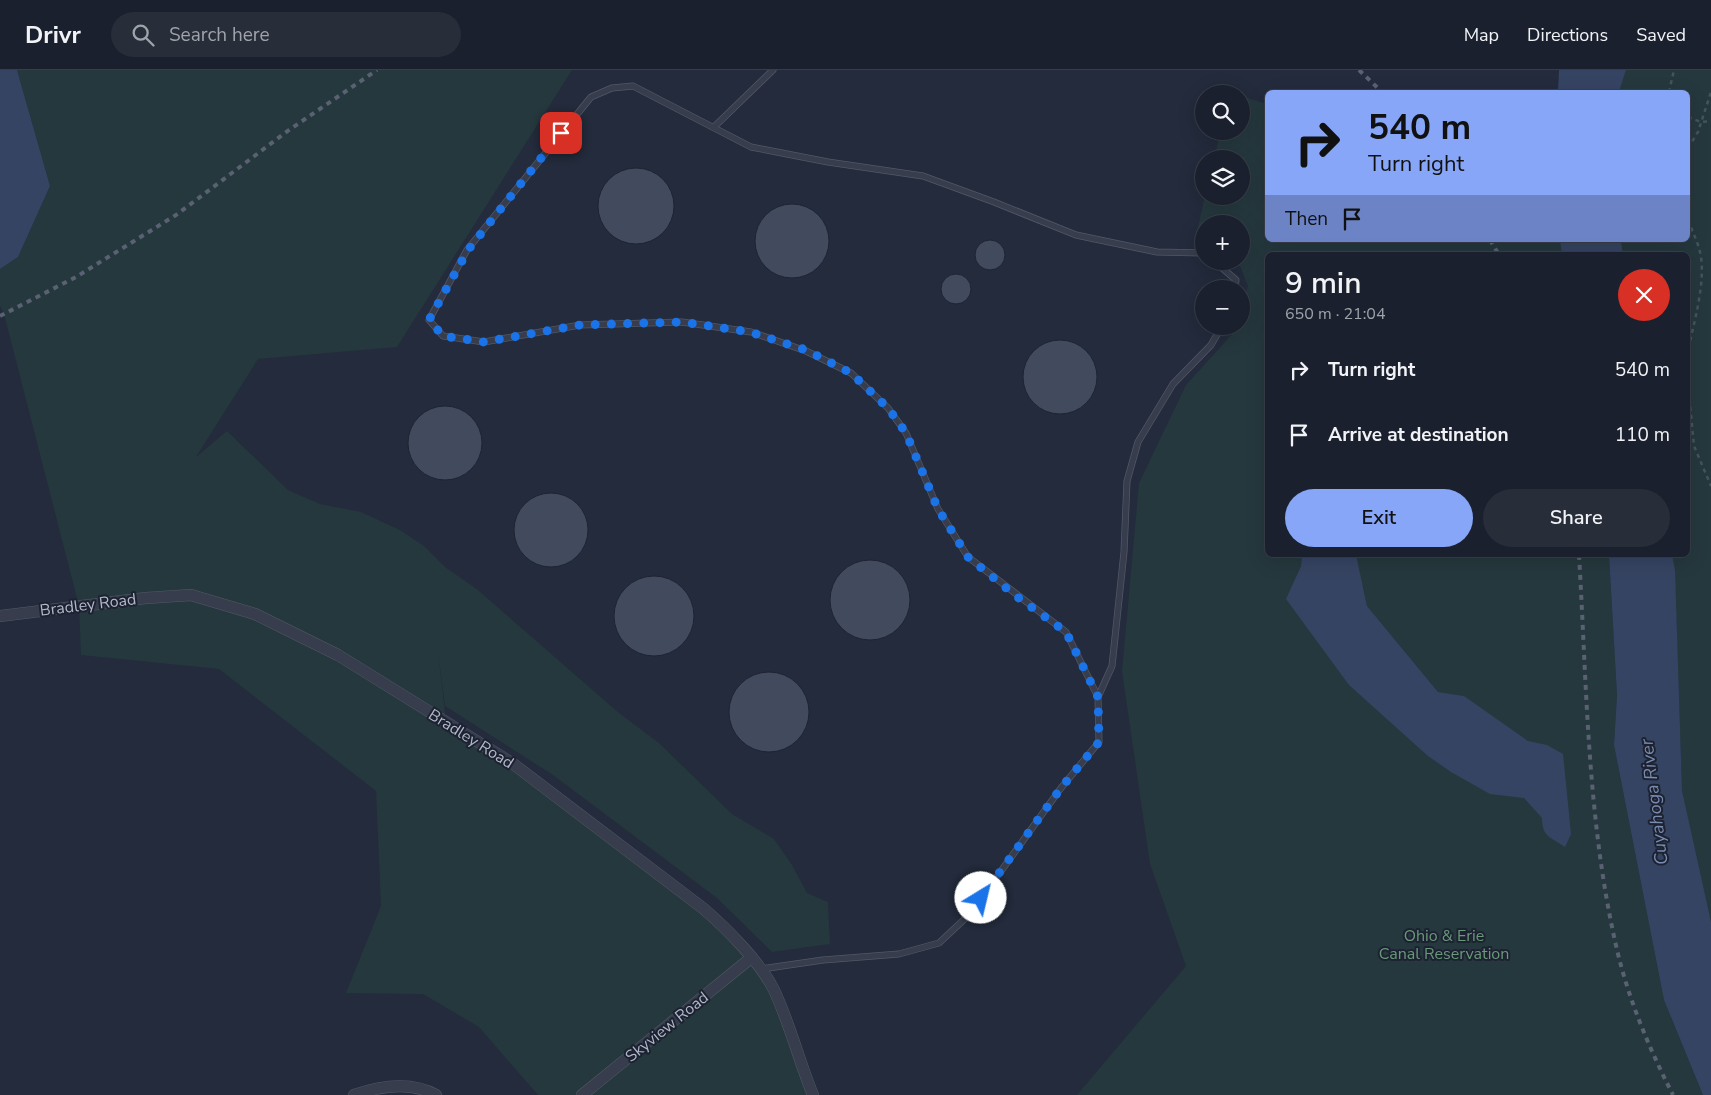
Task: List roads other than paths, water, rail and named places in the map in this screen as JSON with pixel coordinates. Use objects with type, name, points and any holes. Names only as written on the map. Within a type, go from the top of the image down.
[{"type":"street","name":"Bradley Road","points":[[0,616],[146,598],[191,595],[255,614],[338,655],[512,764],[704,908],[727,930],[751,958],[773,989],[813,1095]]},
{"type":"street","name":"Skyview Road","points":[[582,1095],[751,958]]},
{"type":"street","points":[[354,1095],[382,1086],[408,1086],[436,1095]]},
{"type":"lane","points":[[714,127],[773,70]]},
{"type":"lane","points":[[759,969],[823,960],[899,954],[940,943],[970,914],[1061,788],[1099,742],[1098,697],[1066,632],[1016,596],[968,557],[938,509],[906,433],[888,408],[851,373],[806,350],[750,332],[682,322],[580,325],[484,342],[443,336],[429,320],[468,250],[591,97],[612,88],[633,86],[751,147],[828,162],[923,176],[1076,235],[1157,252],[1195,253]]},
{"type":"lane","points":[[1224,270],[1236,280]]},
{"type":"lane","points":[[1098,697],[1112,666],[1124,552],[1127,481],[1138,442],[1173,384],[1211,345],[1217,335]]},
{"type":"water","points":[[0,70],[17,70],[50,186],[18,257],[0,269]]},
{"type":"water","points":[[1559,70],[1626,70],[1620,90],[1558,90]]},
{"type":"water","points":[[1560,242],[1621,242],[1623,252],[1562,252]]},
{"type":"water","points":[[1302,557],[1356,557],[1367,606],[1438,692],[1464,696],[1528,741],[1547,745],[1563,754],[1571,834],[1565,847],[1548,836],[1542,824],[1542,818],[1524,798],[1490,794],[1451,772],[1428,756],[1349,685],[1286,599],[1301,566]]},
{"type":"water","name":"Cuyahoga River","points":[[1609,557],[1672,557],[1675,570],[1682,791],[1711,922],[1711,1095],[1703,1095],[1664,1000],[1614,745],[1617,695]]},
{"type":"railway","points":[[0,316],[76,277],[176,215],[289,130],[377,70]]},
{"type":"railway","points":[[1359,70],[1380,90]]},
{"type":"railway","points":[[1491,242],[1497,252]]},
{"type":"railway","points":[[1579,557],[1594,806],[1608,905],[1628,990],[1656,1061],[1673,1095]]},
{"type":"park label","name":"Ohio & Erie Canal Reservation","points":[[1444,945]]}]
